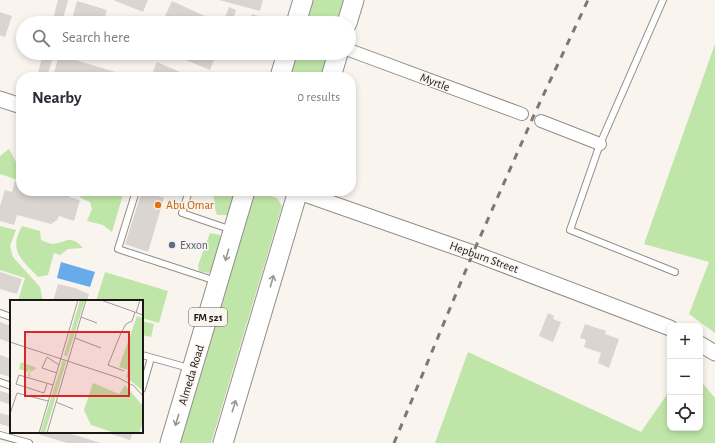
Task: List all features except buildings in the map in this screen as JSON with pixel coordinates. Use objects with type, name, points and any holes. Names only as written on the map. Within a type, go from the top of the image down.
[{"type":"main road","points":[[298,16],[303,0]]},
{"type":"main road","points":[[349,16],[354,0]]},
{"type":"main road","points":[[282,72],[286,60]]},
{"type":"main road","points":[[332,72],[336,60]]},
{"type":"main road","name":"Almeda Road","points":[[170,443],[244,196]]},
{"type":"main road","points":[[223,443],[296,196]]},
{"type":"street","name":"Myrtle","points":[[356,53],[522,114]]},
{"type":"street","points":[[0,99],[16,104]]},
{"type":"street","points":[[541,121],[600,144]]},
{"type":"street","name":"Hepburn Street","points":[[311,196],[473,253],[667,327]]},
{"type":"street","points":[[703,346],[715,353]]},
{"type":"lane","points":[[663,0],[600,144],[570,230],[675,272]]},
{"type":"lane","points":[[134,196],[118,249],[219,281]]},
{"type":"lane","points":[[187,196],[182,213],[234,230]]},
{"type":"lane","points":[[0,313],[10,317]]},
{"type":"lane","points":[[143,355],[193,369]]},
{"type":"lane","points":[[143,386],[151,358]]},
{"type":"lane","points":[[0,382],[10,386]]},
{"type":"lane","points":[[0,435],[29,443]]},
{"type":"green space","points":[[310,0],[343,0],[339,16],[305,16]]},
{"type":"green space","points":[[715,44],[715,333],[689,314],[709,262],[644,244]]},
{"type":"green space","points":[[292,60],[326,60],[322,72],[288,72]]},
{"type":"green space","points":[[9,149],[16,162],[16,179],[0,174],[0,156]]},
{"type":"green space","points":[[79,196],[123,196],[112,232],[103,225],[87,221],[92,209],[90,202]]},
{"type":"green space","points":[[213,196],[235,196],[228,215],[217,215]]},
{"type":"green space","points":[[254,196],[270,196],[277,198],[282,206],[211,443],[178,443],[252,198]]},
{"type":"green space","points":[[0,226],[16,230],[10,246],[13,257],[40,287],[43,300],[18,300],[25,278],[0,270]]},
{"type":"green space","points":[[22,226],[40,231],[41,240],[49,243],[53,244],[71,240],[78,243],[83,248],[68,249],[60,255],[54,253],[48,275],[38,277],[22,260],[17,249],[16,242]]},
{"type":"green space","points":[[210,233],[220,235],[223,241],[213,271],[208,273],[199,271],[198,265]]},
{"type":"green space","points":[[105,272],[168,291],[159,323],[143,318],[143,300],[96,300]]},
{"type":"green space","points":[[143,321],[154,324],[151,337],[143,335]]},
{"type":"green space","points":[[468,352],[641,432],[667,394],[667,431],[703,431],[703,384],[715,398],[715,443],[435,443]]},
{"type":"water","points":[[61,262],[95,272],[90,287],[57,278]]},
{"type":"railway","points":[[394,443],[473,253],[534,115],[588,0]]},
{"type":"place","name":"Abu Omar","points":[[158,205]]},
{"type":"place","name":"Exxon","points":[[172,245]]}]
